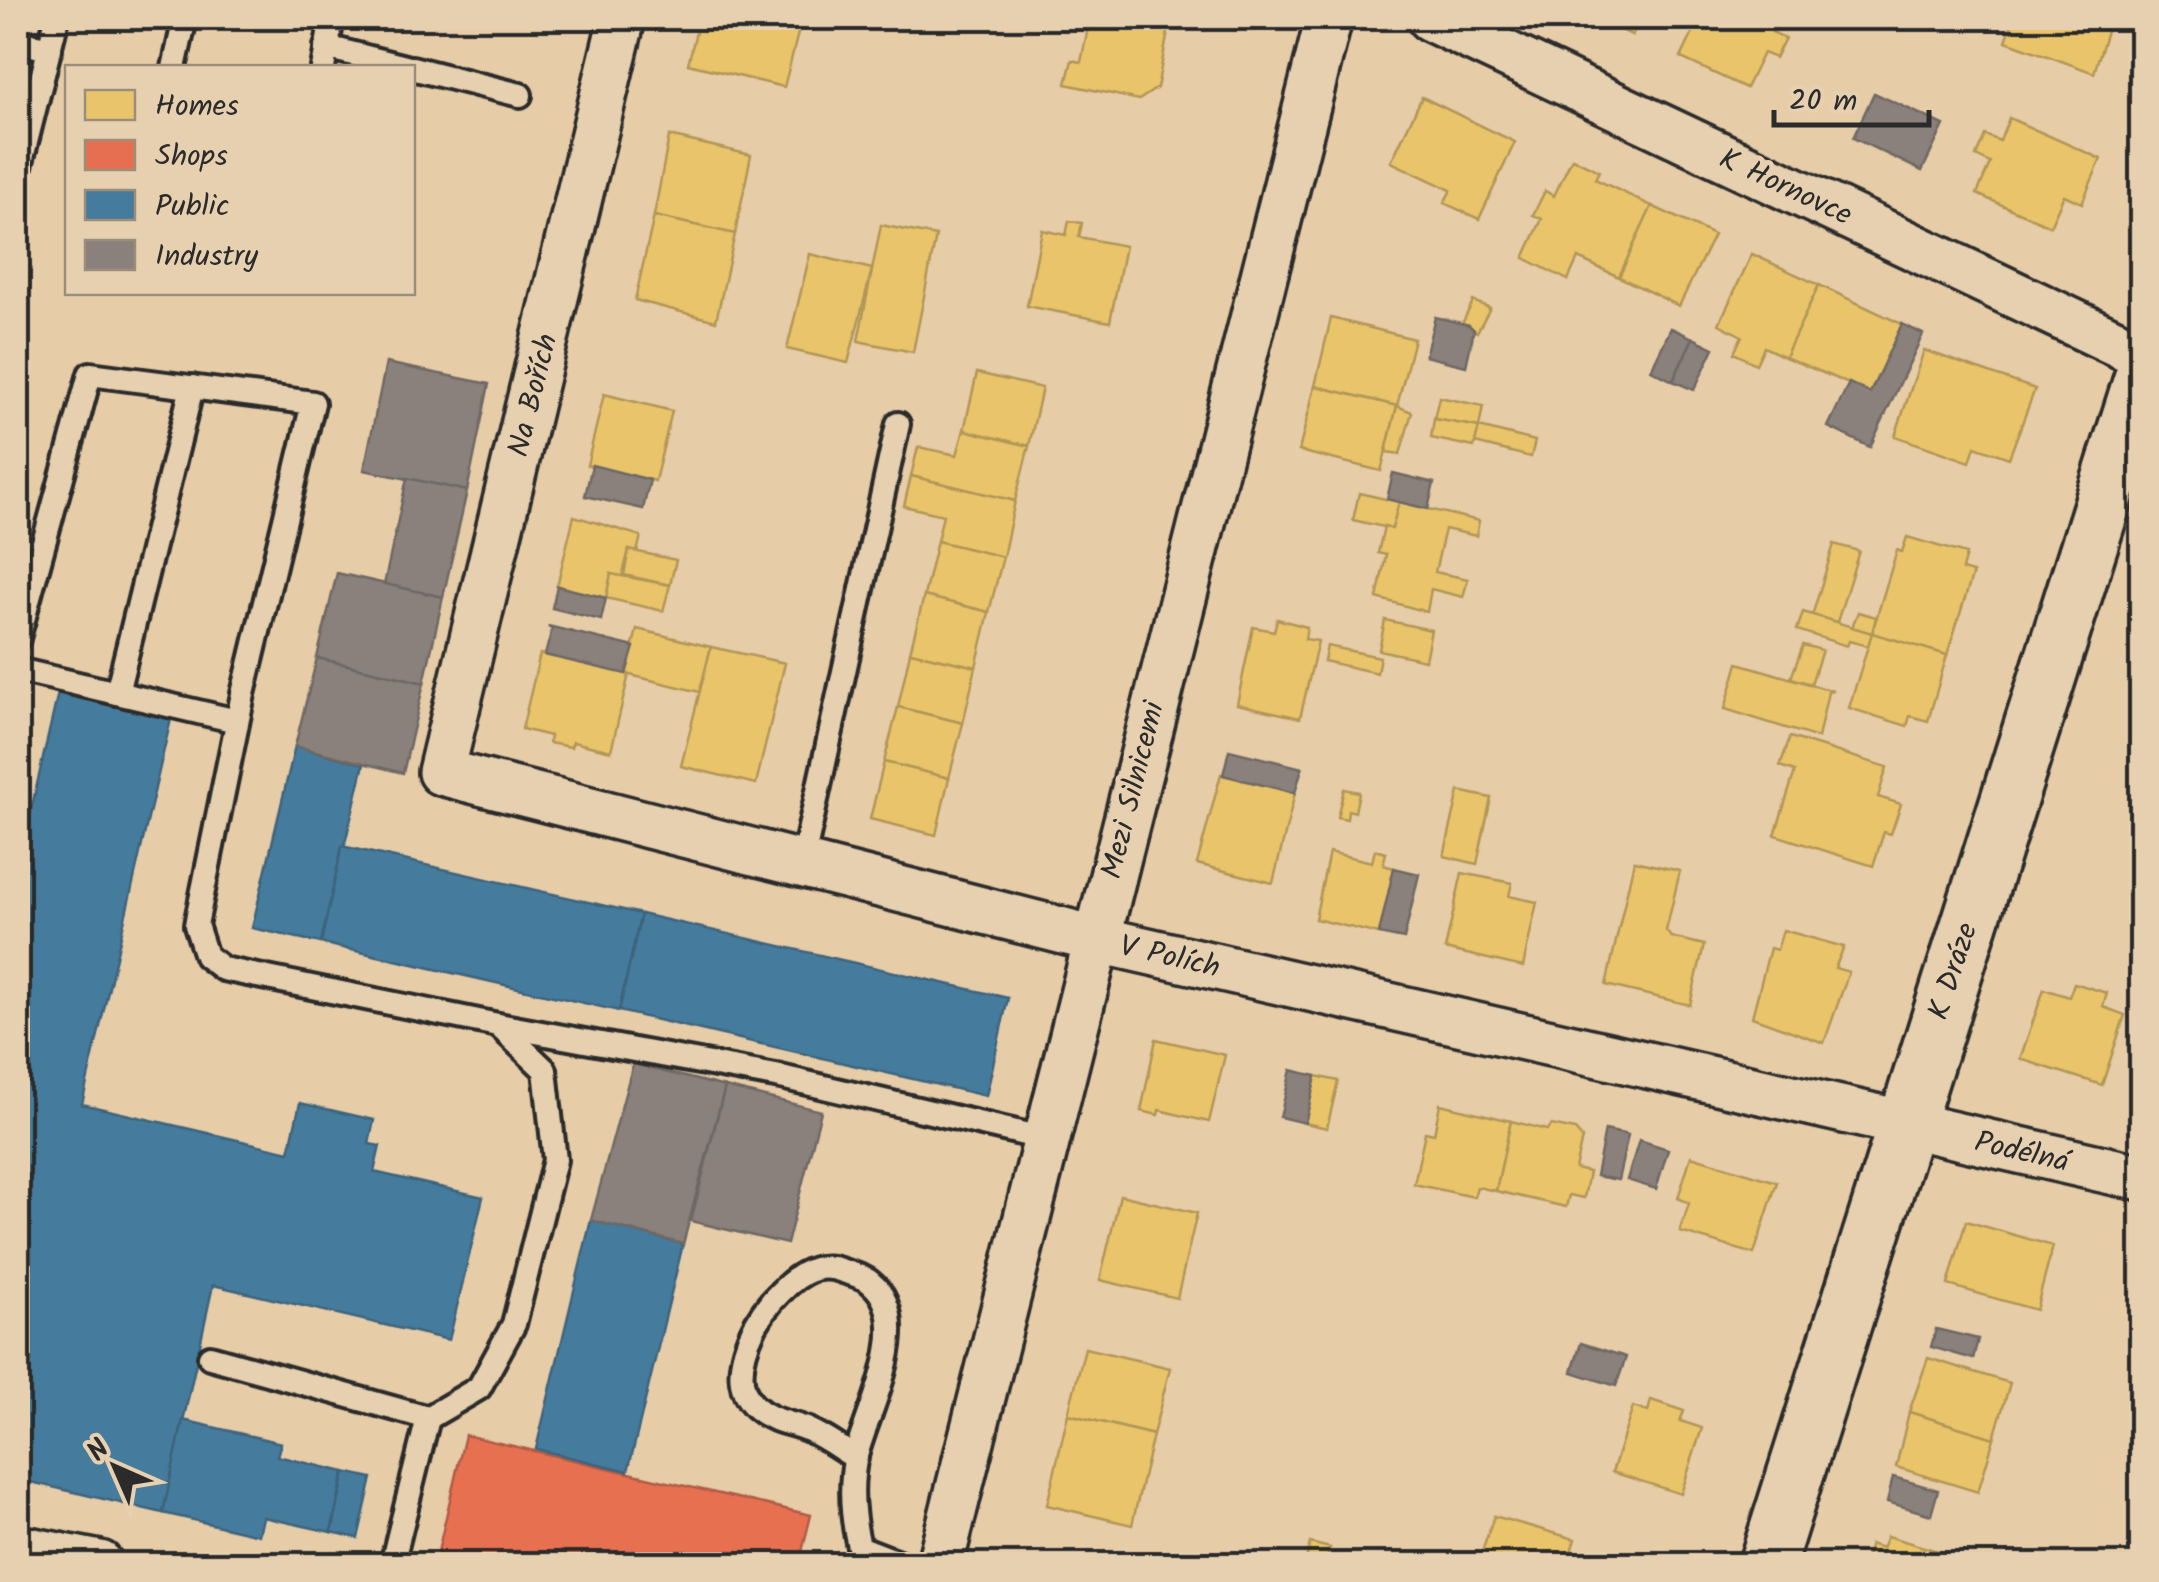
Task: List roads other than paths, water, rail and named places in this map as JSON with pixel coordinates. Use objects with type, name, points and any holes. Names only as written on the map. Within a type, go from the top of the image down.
[{"type":"street","name":"Na Bořích","points":[[441,772],[622,18]]},
{"type":"street","name":"Mezi Silnicemi","points":[[940,1564],[1330,18]]},
{"type":"street","name":"K Hornovce","points":[[1430,18],[2142,356]]},
{"type":"street","name":"K Dráze","points":[[1767,1564],[2142,379]]},
{"type":"street","name":"V Polích","points":[[441,772],[1095,939],[1903,1125]]},
{"type":"street","name":"Podélná","points":[[1903,1125],[2142,1178]]},
{"type":"street","points":[[18,1548],[100,1564]]},
{"type":"lane","points":[[18,174],[57,18]]},
{"type":"lane","points":[[175,65],[185,18]]},
{"type":"lane","points":[[332,18],[325,57],[388,65]]},
{"type":"lane","points":[[18,42],[50,49]]},
{"type":"lane","points":[[415,69],[520,95]]},
{"type":"lane","points":[[18,638],[90,374],[313,403],[237,721],[196,925],[206,956],[223,969],[498,1025],[782,1076],[1046,1139]]},
{"type":"lane","points":[[117,693],[192,387]]},
{"type":"lane","points":[[802,864],[898,424]]},
{"type":"lane","points":[[18,670],[237,721]]},
{"type":"lane","points":[[392,1564],[428,1418],[479,1388],[514,1324],[555,1160],[545,1070],[498,1025]]},
{"type":"lane","points":[[856,1458],[808,1430],[781,1424],[752,1404],[741,1373],[746,1346],[770,1303],[807,1269],[835,1268],[871,1282],[890,1309],[882,1383],[856,1458],[851,1509],[859,1547],[903,1564]]},
{"type":"lane","points":[[210,1357],[428,1418]]}]
